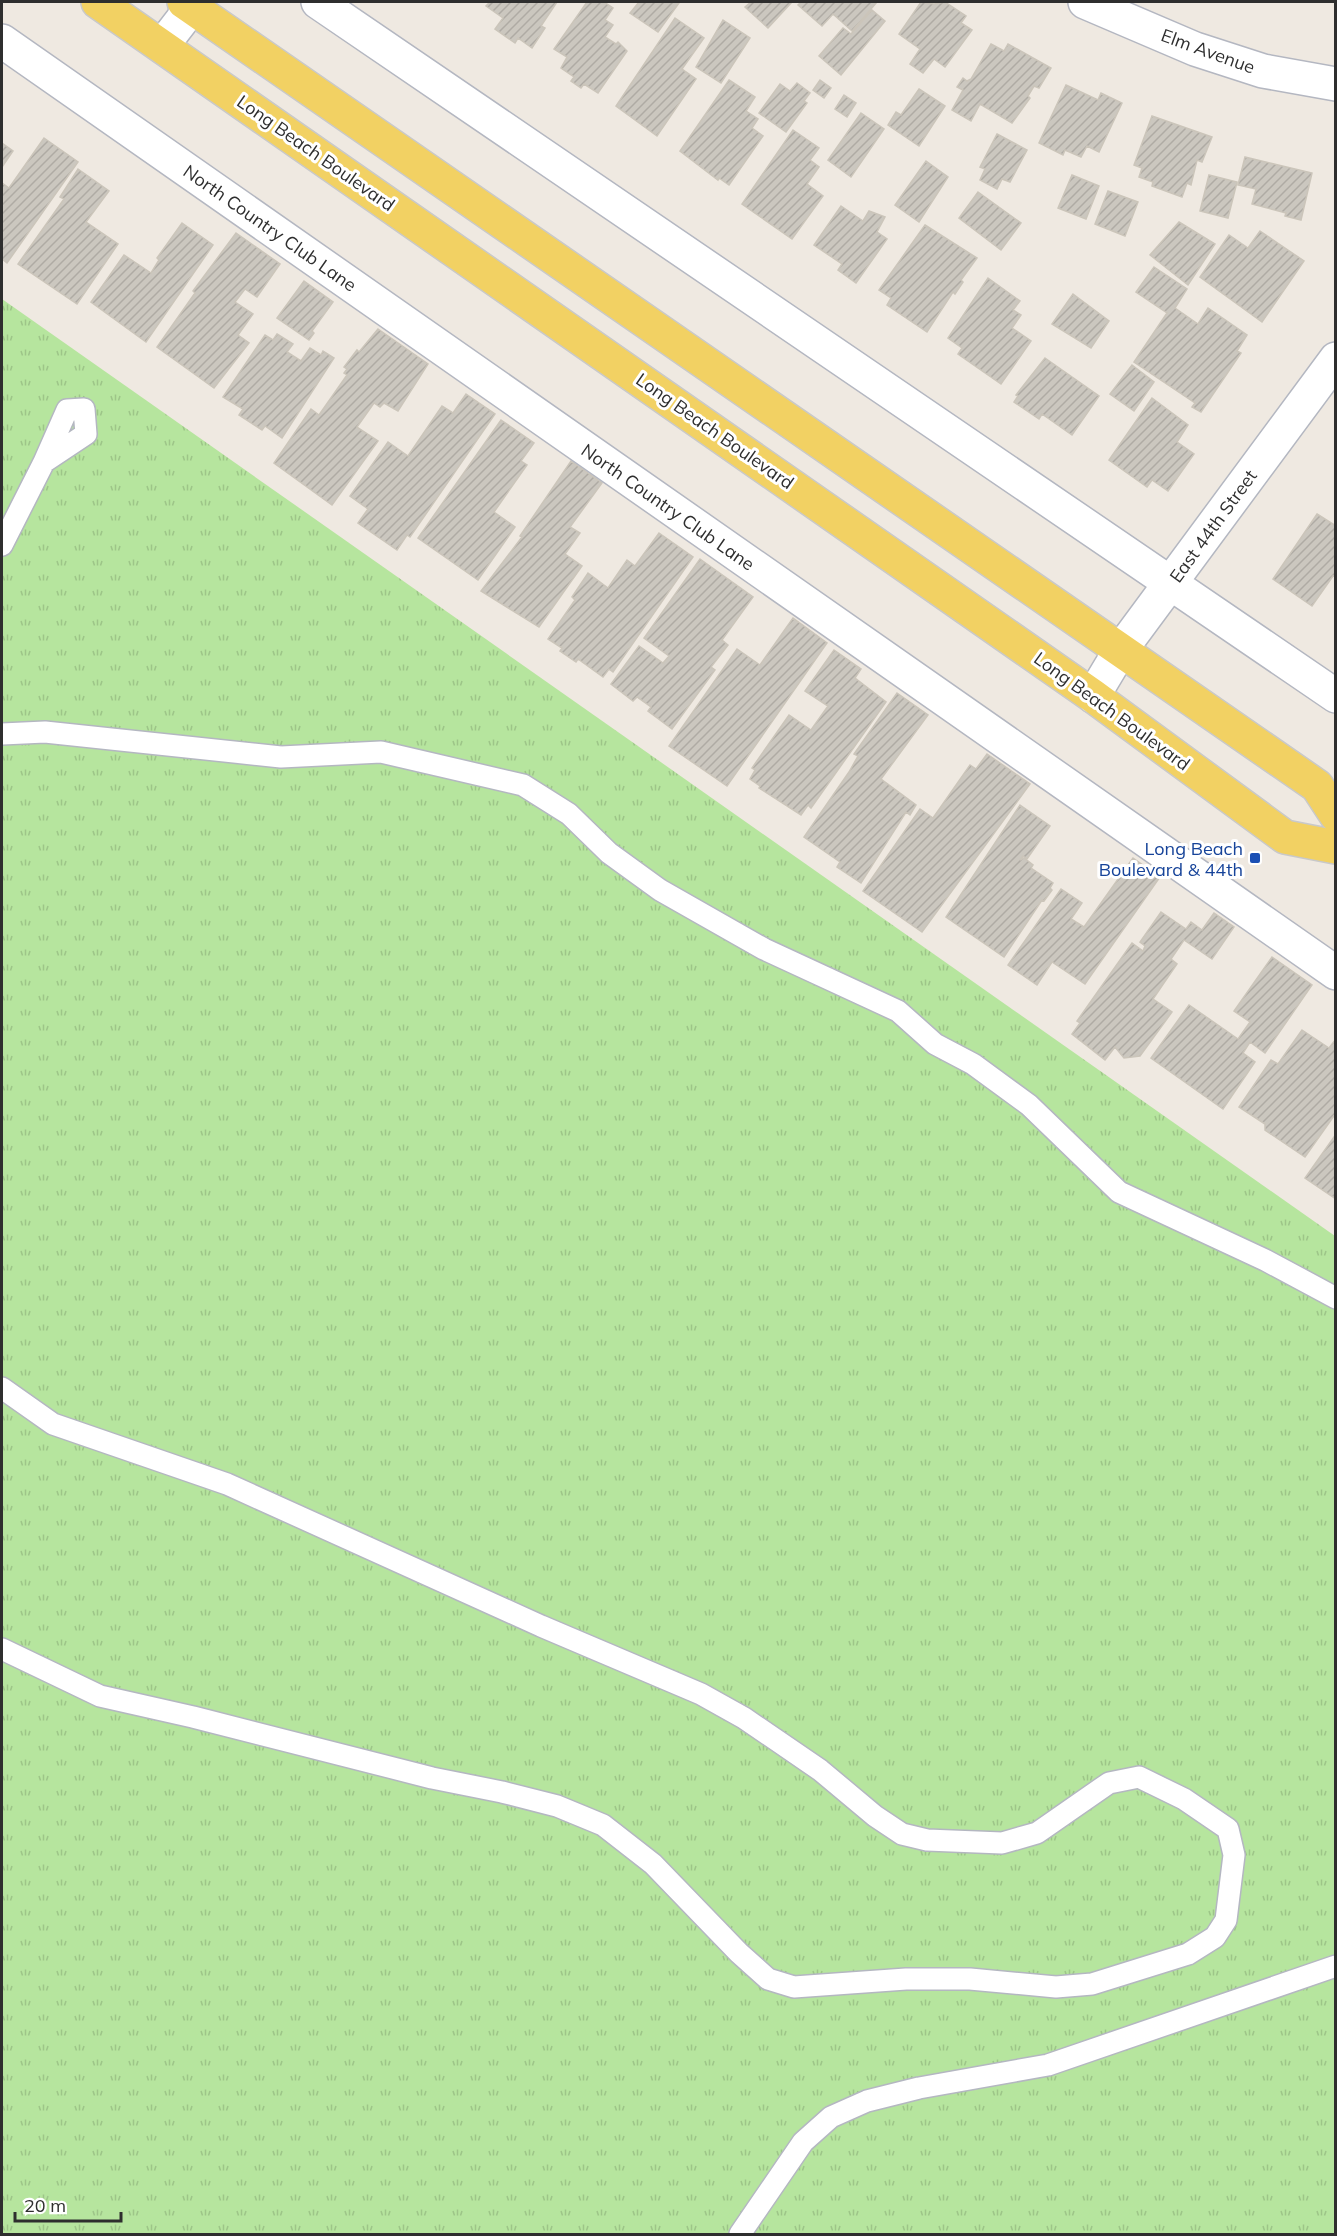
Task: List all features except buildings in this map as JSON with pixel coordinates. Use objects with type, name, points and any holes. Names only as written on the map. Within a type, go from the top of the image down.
[{"type":"main road","name":"Long Beach Boulevard","points":[[99,2],[1093,696],[1285,837],[1335,847]]},
{"type":"main road","points":[[191,3],[1317,786],[1335,815]]},
{"type":"street","points":[[318,2],[1335,696]]},
{"type":"street","name":"Elm Avenue","points":[[1085,2],[1196,49],[1263,70],[1335,84]]},
{"type":"street","points":[[162,46],[191,3]]},
{"type":"street","name":"North Country Club Lane","points":[[2,41],[1335,973]]},
{"type":"street","name":"East 44th Street","points":[[1093,696],[1120,651],[1335,359]]},
{"type":"lane","points":[[2,545],[44,462]]},
{"type":"lane","points":[[2,734],[45,732],[281,757],[381,752],[523,785],[569,814],[609,853],[660,890],[764,949],[898,1011],[936,1044],[973,1064],[1029,1105],[1119,1192],[1265,1260],[1335,1298]]},
{"type":"lane","points":[[2,1388],[53,1424],[227,1484],[541,1626],[701,1694],[744,1718],[812,1764],[875,1816],[902,1834],[927,1840],[1002,1843],[1037,1833],[1109,1783],[1139,1777],[1184,1799],[1228,1829],[1234,1855],[1226,1920],[1215,1937],[1188,1954],[1092,1983],[1056,1987],[970,1979],[906,1979],[794,1987],[768,1979],[739,1953],[653,1864],[603,1825],[535,1800],[432,1778],[193,1717],[100,1696],[2,1649]]},
{"type":"lane","points":[[740,2235],[803,2142],[831,2117],[867,2101],[919,2088],[1048,2065],[1335,1966]]},
{"type":"green space","points":[[2,299],[1335,1236],[1335,2234],[2,2234]]},
{"type":"place","name":"Long Beach Boulevard & 44th","points":[[1255,858]]}]
